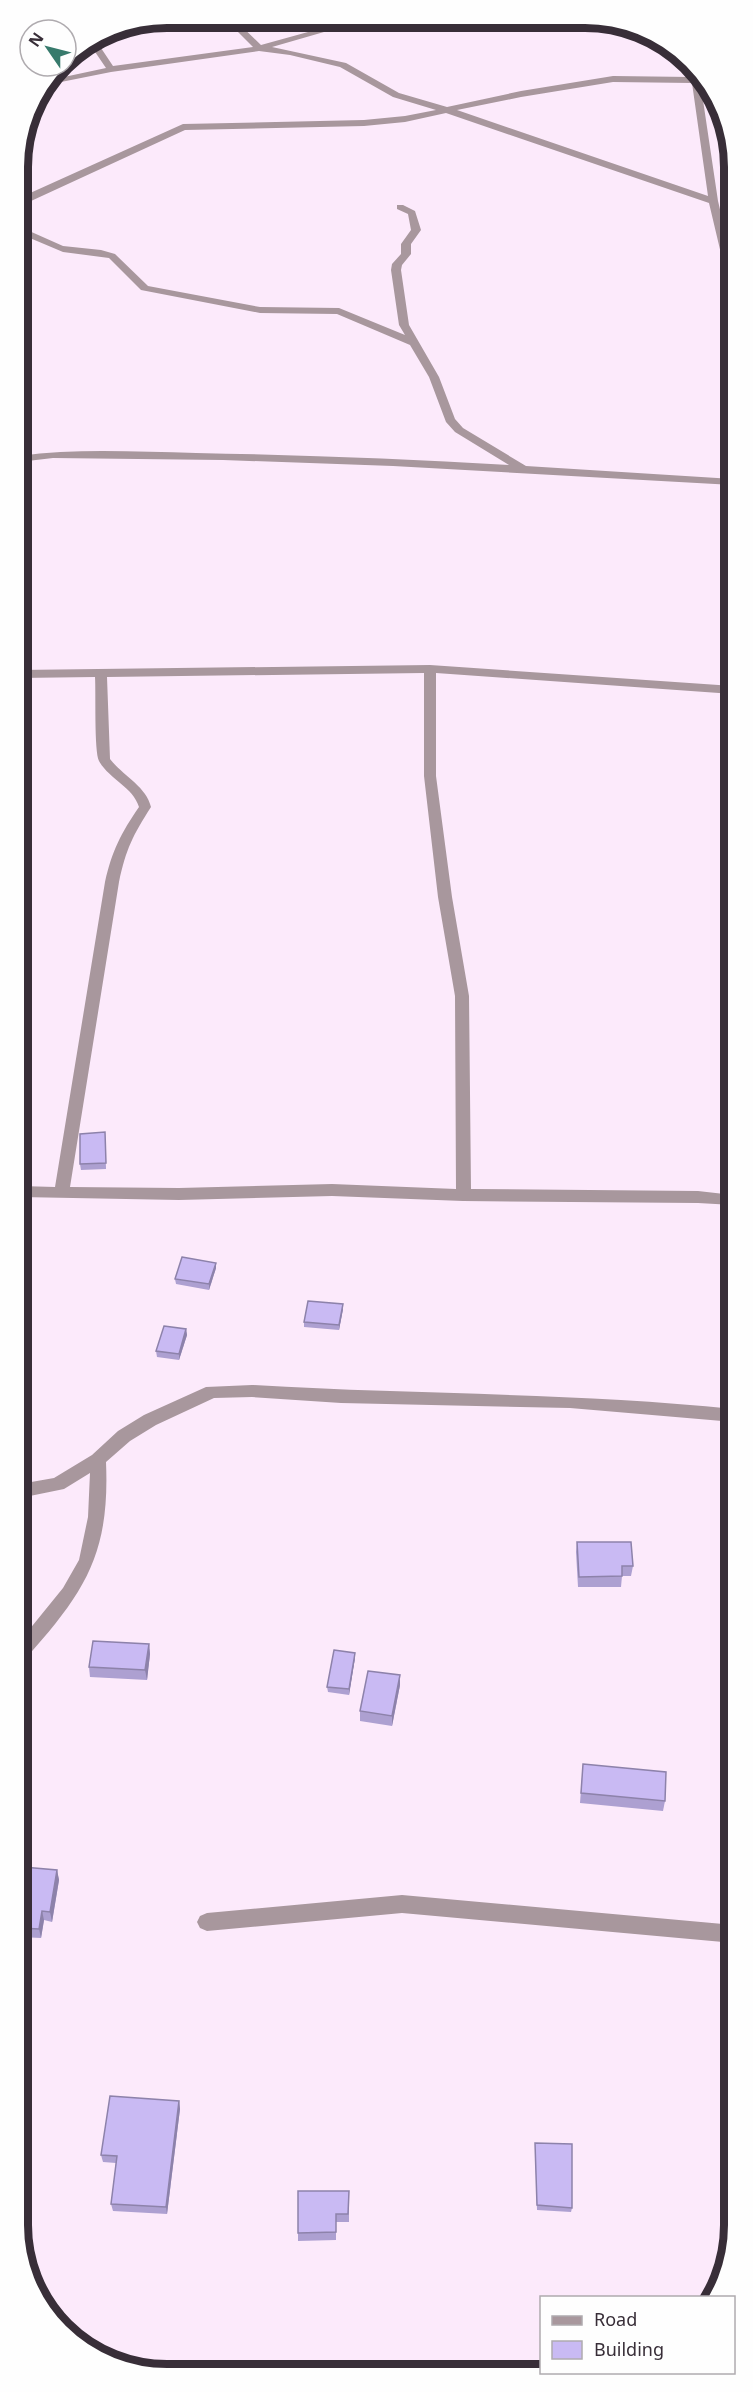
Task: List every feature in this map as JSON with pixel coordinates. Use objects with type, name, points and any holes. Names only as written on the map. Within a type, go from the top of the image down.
[{"type":"street","points":[[238,28],[259,48],[290,52],[343,65],[396,95],[447,110],[713,201]]},
{"type":"street","points":[[60,80],[111,69],[259,48],[332,28]]},
{"type":"street","points":[[97,48],[111,69]]},
{"type":"street","points":[[29,198],[183,127],[338,125],[405,119],[521,94],[613,79],[693,80]]},
{"type":"street","points":[[702,92],[713,201],[724,246]]},
{"type":"street","points":[[400,207],[412,213],[416,230],[406,244],[406,254],[397,264],[396,270],[404,325],[434,377],[450,420],[459,430],[525,470]]},
{"type":"street","points":[[29,235],[63,249],[100,252],[112,256],[122,264],[134,281],[145,288],[260,310],[339,311],[416,343]]},
{"type":"street","points":[[29,458],[53,455],[191,456],[525,470],[724,482]]},
{"type":"street","points":[[430,669],[430,776],[445,897],[462,996],[465,1116],[463,1194]]},
{"type":"street","points":[[29,674],[430,669],[724,689]]},
{"type":"street","points":[[62,1192],[112,882],[118,855],[126,835],[145,807],[142,796],[114,772],[104,759],[101,673]]},
{"type":"street","points":[[28,1192],[179,1194],[332,1190],[724,1199]]},
{"type":"street","points":[[28,1489],[58,1484],[98,1460],[124,1436],[150,1420],[212,1392],[252,1391],[341,1397],[570,1402],[671,1408],[724,1415]]},
{"type":"street","points":[[28,1644],[41,1630],[82,1572],[100,1500],[98,1460]]},
{"type":"street","points":[[207,1922],[402,1904],[724,1933]]},
{"type":"building","points":[[105,1132],[106,1163],[80,1164],[80,1134]]},
{"type":"building","points":[[182,1257],[216,1263],[209,1284],[175,1279]]},
{"type":"building","points":[[308,1301],[343,1304],[339,1325],[304,1322]]},
{"type":"building","points":[[164,1326],[186,1329],[179,1354],[156,1351]]},
{"type":"building","points":[[577,1542],[631,1542],[633,1566],[622,1566],[622,1576],[579,1577]]},
{"type":"building","points":[[93,1641],[149,1644],[145,1670],[89,1667]]},
{"type":"building","points":[[334,1650],[355,1653],[349,1689],[327,1687]]},
{"type":"building","points":[[368,1671],[400,1675],[392,1716],[360,1711]]},
{"type":"building","points":[[583,1764],[666,1772],[665,1801],[581,1793]]},
{"type":"building","points":[[28,1867],[57,1870],[50,1912],[42,1911],[39,1929],[28,1928]]},
{"type":"building","points":[[110,2096],[179,2101],[166,2207],[111,2204],[117,2156],[101,2155]]},
{"type":"building","points":[[535,2143],[572,2144],[572,2208],[537,2205]]},
{"type":"building","points":[[298,2191],[349,2191],[348,2214],[336,2214],[336,2232],[298,2233]]}]
